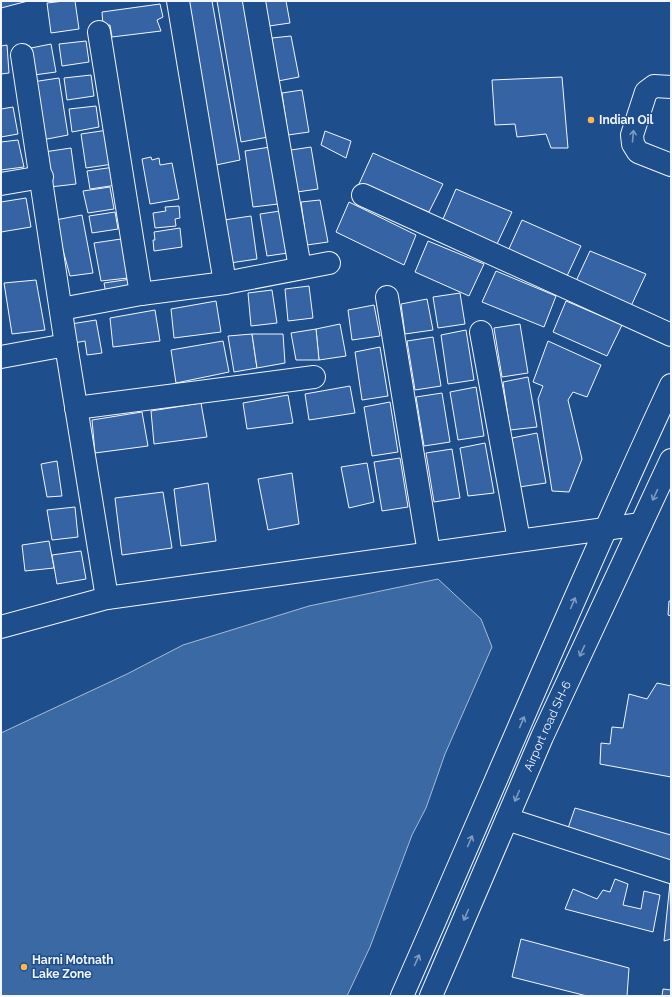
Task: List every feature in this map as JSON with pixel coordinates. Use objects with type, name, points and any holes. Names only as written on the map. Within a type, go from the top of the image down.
[{"type":"street","points":[[178,1],[225,283]]},
{"type":"street","points":[[254,1],[300,268]]},
{"type":"street","points":[[99,32],[141,294]]},
{"type":"street","points":[[22,55],[42,177],[66,345],[107,598]]},
{"type":"street","points":[[671,87],[654,86],[646,92],[632,135],[633,144],[638,152],[671,165]]},
{"type":"street","points":[[1,184],[42,177]]},
{"type":"street","points":[[363,196],[671,335]]},
{"type":"street","points":[[61,309],[141,294],[225,283],[329,263]]},
{"type":"street","points":[[387,296],[428,553]]},
{"type":"street","points":[[481,332],[519,540]]},
{"type":"street","points":[[1,357],[66,345]]},
{"type":"street","points":[[76,408],[314,377]]},
{"type":"street","points":[[402,996],[604,529],[671,385]]},
{"type":"street","name":"Airport road SH-6","points":[[431,996],[542,737],[671,460]]},
{"type":"street","points":[[1,627],[107,598],[641,524]]},
{"type":"street","points":[[507,819],[671,872]]},
{"type":"water","points":[[438,579],[481,619],[492,647],[445,754],[426,808],[412,835],[370,947],[347,996],[1,996],[1,733],[127,674],[183,645],[309,606]]},
{"type":"building","points":[[1,1],[28,1],[1,8]]},
{"type":"building","points":[[75,1],[79,29],[51,33],[47,3]]},
{"type":"building","points":[[189,1],[212,1],[240,160],[216,165]]},
{"type":"building","points":[[217,1],[244,1],[268,137],[241,142]]},
{"type":"building","points":[[265,1],[286,1],[290,23],[269,26]]},
{"type":"building","points":[[160,4],[163,17],[157,20],[161,31],[112,37],[110,25],[103,26],[102,12]]},
{"type":"building","points":[[291,36],[299,77],[278,81],[272,38]]},
{"type":"building","points":[[86,41],[89,62],[62,66],[59,44]]},
{"type":"building","points":[[51,44],[56,72],[34,75],[31,48]]},
{"type":"building","points":[[7,45],[9,73],[1,74],[1,46]]},
{"type":"building","points":[[91,75],[94,96],[67,100],[64,78]]},
{"type":"building","points":[[562,77],[568,148],[551,148],[546,134],[517,137],[515,124],[495,125],[492,80]]},
{"type":"building","points":[[59,78],[68,135],[42,140],[32,82]]},
{"type":"building","points":[[302,90],[309,132],[288,135],[282,93]]},
{"type":"building","points":[[96,106],[99,127],[72,132],[69,109]]},
{"type":"building","points":[[13,107],[18,134],[1,137],[1,109]]},
{"type":"building","points":[[108,130],[113,164],[86,168],[81,134]]},
{"type":"building","points":[[325,131],[351,141],[346,158],[321,145]]},
{"type":"building","points":[[18,140],[24,167],[1,170],[1,142]]},
{"type":"building","points":[[270,147],[278,204],[253,207],[245,151]]},
{"type":"building","points":[[311,147],[318,189],[297,192],[291,150]]},
{"type":"building","points":[[71,148],[76,184],[50,187],[44,152]]},
{"type":"building","points":[[373,153],[443,184],[429,212],[359,184]]},
{"type":"building","points":[[151,157],[152,160],[159,158],[160,165],[172,163],[179,199],[150,204],[142,159]]},
{"type":"building","points":[[114,167],[117,185],[90,189],[87,171]]},
{"type":"building","points":[[110,187],[114,209],[88,213],[83,191]]},
{"type":"building","points":[[456,189],[512,212],[497,244],[443,219]]},
{"type":"building","points":[[26,198],[31,227],[1,232],[1,202]]},
{"type":"building","points":[[320,200],[328,242],[307,245],[301,202]]},
{"type":"building","points":[[349,202],[416,235],[404,265],[336,232]]},
{"type":"building","points":[[179,206],[180,218],[175,219],[176,226],[155,228],[153,213],[166,211],[165,207]]},
{"type":"building","points":[[280,211],[288,253],[267,256],[260,214]]},
{"type":"building","points":[[115,212],[118,229],[92,233],[89,216]]},
{"type":"building","points":[[82,215],[93,273],[70,276],[55,220]]},
{"type":"building","points":[[251,216],[257,259],[230,263],[224,220]]},
{"type":"building","points":[[522,220],[581,246],[567,276],[508,251]]},
{"type":"building","points":[[180,228],[182,247],[154,251],[154,232]]},
{"type":"building","points":[[121,239],[128,278],[101,281],[94,243]]},
{"type":"building","points":[[428,241],[484,264],[469,296],[415,272]]},
{"type":"building","points":[[590,251],[646,274],[631,306],[576,281]]},
{"type":"building","points":[[496,271],[556,296],[544,327],[482,302]]},
{"type":"building","points":[[131,279],[134,293],[107,299],[104,283]]},
{"type":"building","points":[[36,280],[45,330],[12,334],[4,283]]},
{"type":"building","points":[[309,286],[313,318],[288,321],[285,289]]},
{"type":"building","points":[[272,290],[277,323],[251,326],[248,293]]},
{"type":"building","points":[[460,293],[465,324],[438,328],[433,297]]},
{"type":"building","points":[[427,299],[433,330],[405,334],[401,304]]},
{"type":"building","points":[[216,301],[221,332],[174,338],[171,309]]},
{"type":"building","points":[[566,301],[622,325],[607,356],[553,332]]},
{"type":"building","points":[[374,305],[380,336],[352,340],[348,310]]},
{"type":"building","points":[[155,310],[160,341],[113,347],[110,318]]},
{"type":"building","points":[[96,320],[102,353],[87,355],[85,341],[74,343],[71,324]]},
{"type":"building","points":[[340,324],[346,356],[319,360],[316,329]]},
{"type":"building","points":[[520,324],[528,373],[502,377],[494,328]]},
{"type":"building","points":[[316,329],[319,360],[296,360],[291,333]]},
{"type":"building","points":[[466,330],[474,380],[448,384],[441,335]]},
{"type":"building","points":[[252,334],[257,368],[234,372],[228,336]]},
{"type":"building","points":[[252,334],[283,334],[285,363],[257,368]]},
{"type":"building","points":[[433,337],[441,386],[415,390],[407,341]]},
{"type":"building","points":[[223,341],[229,372],[176,383],[171,350]]},
{"type":"building","points":[[548,341],[601,365],[587,397],[573,392],[568,400],[582,459],[569,492],[552,491],[538,399],[543,386],[533,382]]},
{"type":"building","points":[[380,347],[388,396],[362,400],[355,352]]},
{"type":"building","points":[[528,377],[537,427],[510,430],[503,382]]},
{"type":"building","points":[[350,386],[355,413],[309,420],[305,394]]},
{"type":"building","points":[[476,387],[484,436],[458,440],[450,392]]},
{"type":"building","points":[[442,393],[450,442],[424,446],[416,397]]},
{"type":"building","points":[[288,395],[293,423],[247,429],[243,403]]},
{"type":"building","points":[[390,402],[398,452],[372,456],[364,407]]},
{"type":"building","points":[[201,403],[207,437],[154,444],[151,411]]},
{"type":"building","points":[[142,412],[148,446],[95,453],[92,420]]},
{"type":"building","points":[[537,433],[546,483],[519,487],[512,438]]},
{"type":"building","points":[[485,443],[494,493],[468,496],[460,448]]},
{"type":"building","points":[[452,449],[460,498],[434,502],[426,453]]},
{"type":"building","points":[[400,458],[408,507],[382,511],[374,462]]},
{"type":"building","points":[[57,461],[62,496],[47,497],[41,464]]},
{"type":"building","points":[[367,463],[374,502],[349,508],[341,467]]},
{"type":"building","points":[[292,473],[299,524],[268,530],[258,479]]},
{"type":"building","points":[[208,483],[216,541],[181,546],[174,489]]},
{"type":"building","points":[[163,492],[172,548],[122,555],[115,498]]},
{"type":"building","points":[[75,507],[78,537],[52,540],[47,510]]},
{"type":"building","points":[[49,541],[54,568],[25,571],[22,545]]},
{"type":"building","points":[[81,551],[86,579],[57,584],[52,555]]},
{"type":"building","points":[[669,601],[671,601],[671,616],[668,615]]},
{"type":"building","points":[[657,683],[671,686],[671,777],[600,764],[601,743],[610,744],[612,727],[623,728],[629,694],[647,699]]},
{"type":"building","points":[[575,808],[671,835],[671,866],[566,834]]},
{"type":"building","points":[[615,879],[628,884],[623,905],[641,909],[644,891],[660,895],[653,932],[565,909],[573,889],[597,899],[603,890],[610,892]]},
{"type":"building","points":[[670,883],[671,939],[664,941]]},
{"type":"building","points":[[521,939],[629,968],[627,996],[587,996],[512,977]]},
{"type":"building","points":[[663,989],[671,990],[671,996],[662,996]]},
{"type":"place","name":"Indian Oil","points":[[591,120]]},
{"type":"place","name":"Harni Motnath Lake Zone","points":[[24,967]]}]
